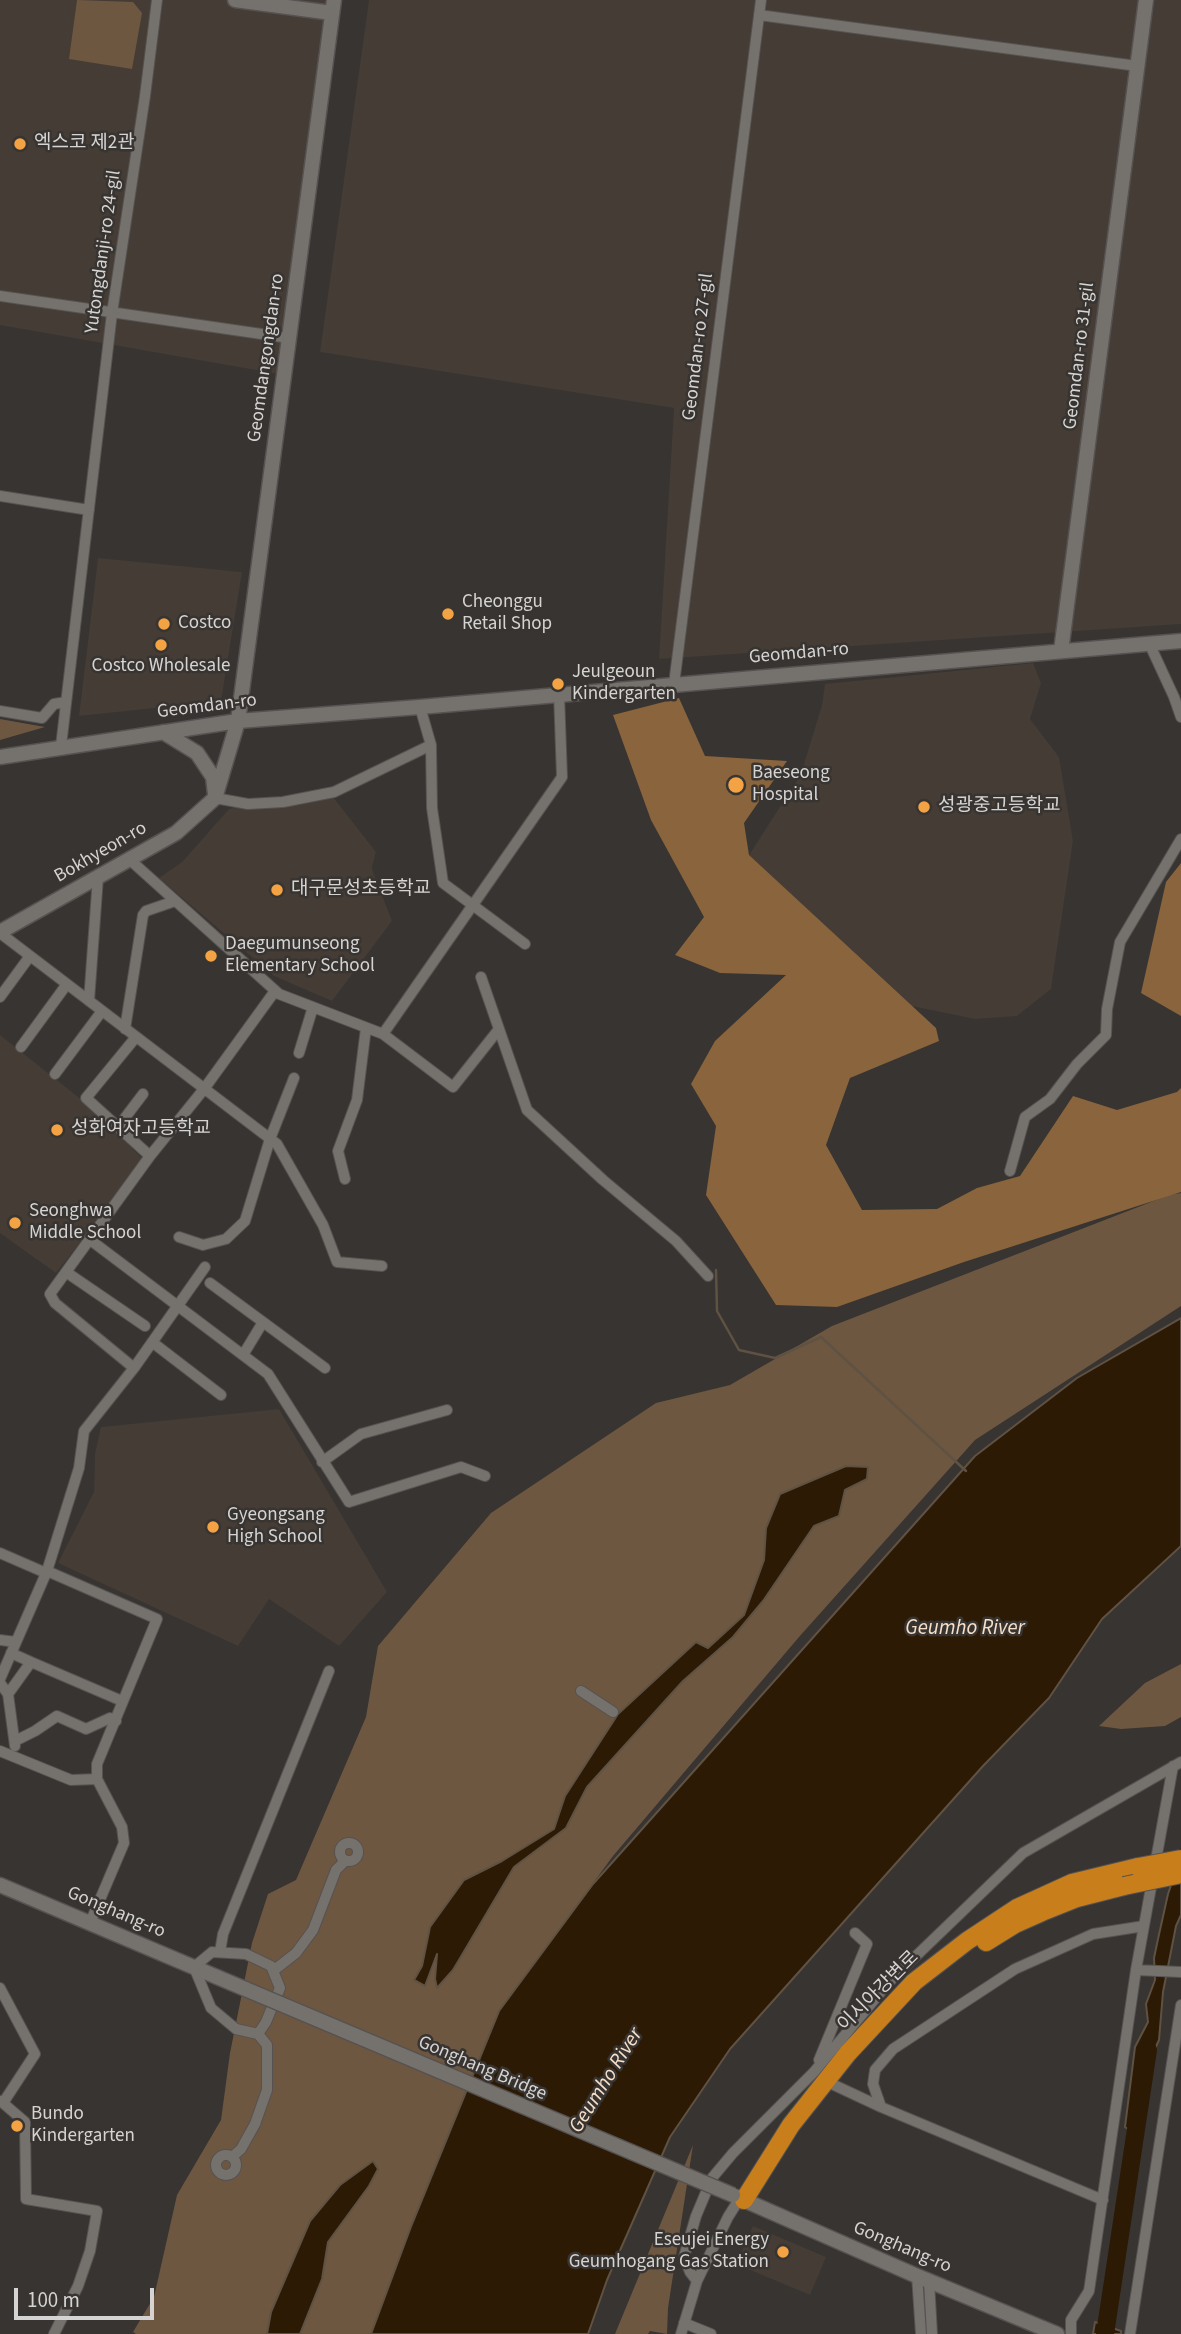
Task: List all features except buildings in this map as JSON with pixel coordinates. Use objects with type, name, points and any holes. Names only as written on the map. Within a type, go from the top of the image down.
[{"type":"highway","name":"이시아강변로","points":[[742,2199],[791,2125],[848,2053],[915,1982],[967,1941],[1017,1908],[1072,1883],[1181,1859]]},
{"type":"highway","name":"이시아강변로","points":[[742,2199],[862,2051],[922,1991],[954,1964],[1015,1924],[1041,1912],[1077,1898],[1181,1874]]},
{"type":"main road","points":[[235,0],[333,6]]},
{"type":"main road","name":"Geomdan-ro 31-gil","points":[[1061,651],[1146,0]]},
{"type":"main road","name":"Geomdangongdan-ro","points":[[238,721],[333,6]]},
{"type":"main road","name":"Geomdan-ro","points":[[0,757],[238,721],[1181,641]]},
{"type":"main road","points":[[215,798],[238,721]]},
{"type":"main road","points":[[163,732],[197,753],[213,777],[215,798]]},
{"type":"main road","name":"Bokhyeon-ro","points":[[0,933],[176,833],[215,798]]},
{"type":"main road","name":"Gonghang-ro","points":[[0,1885],[218,1977]]},
{"type":"main road","name":"Gonghang Bridge","points":[[218,1977],[742,2199]]},
{"type":"main road","name":"Gonghang-ro","points":[[742,2199],[1057,2334]]},
{"type":"street","name":"Yutongdanji-ro 24-gil","points":[[61,746],[112,313],[157,0]]},
{"type":"street","name":"Geomdan-ro 27-gil","points":[[674,684],[761,0]]},
{"type":"street","points":[[759,15],[1137,66]]},
{"type":"street","points":[[0,296],[289,338]]},
{"type":"street","points":[[0,496],[89,510]]},
{"type":"street","points":[[1149,643],[1181,717]]},
{"type":"street","points":[[383,1034],[562,777],[559,694]]},
{"type":"street","points":[[0,711],[42,718],[54,704],[66,702]]},
{"type":"street","points":[[420,707],[431,745],[432,808],[443,883],[525,944]]},
{"type":"street","points":[[215,798],[248,804],[283,802],[334,792],[431,745]]},
{"type":"street","points":[[1010,1171],[1025,1117],[1050,1098],[1077,1064],[1106,1035],[1107,1009],[1120,942],[1181,839]]},
{"type":"street","points":[[129,859],[275,991],[383,1034],[453,1087],[499,1029]]},
{"type":"street","points":[[89,1001],[98,877]]},
{"type":"street","points":[[125,1029],[143,915],[146,911],[176,901]]},
{"type":"street","points":[[0,933],[277,1144],[323,1225],[337,1262],[382,1266]]},
{"type":"street","points":[[0,997],[30,956]]},
{"type":"street","points":[[481,977],[527,1110],[603,1180],[676,1241],[708,1276]]},
{"type":"street","points":[[21,1047],[67,984]]},
{"type":"street","points":[[134,1368],[55,1303],[50,1294],[275,991]]},
{"type":"street","points":[[299,1053],[313,1007]]},
{"type":"street","points":[[55,1074],[102,1011]]},
{"type":"street","points":[[345,1179],[338,1151],[357,1100],[366,1028]]},
{"type":"street","points":[[136,1037],[86,1098],[150,1156]]},
{"type":"street","points":[[179,1237],[203,1245],[226,1239],[245,1221],[270,1139],[294,1078]]},
{"type":"street","points":[[118,1127],[143,1094]]},
{"type":"street","points":[[89,1239],[268,1374],[349,1502],[461,1467],[485,1476]]},
{"type":"street","points":[[17,1758],[8,1694],[0,1681],[47,1572],[79,1468],[84,1431],[134,1368],[205,1267]]},
{"type":"street","points":[[66,1272],[145,1325]]},
{"type":"street","points":[[210,1283],[325,1368]]},
{"type":"street","points":[[243,1355],[263,1322]]},
{"type":"street","points":[[152,1342],[221,1395]]},
{"type":"street","points":[[322,1462],[361,1434],[447,1410]]},
{"type":"street","points":[[0,1553],[156,1619],[97,1764],[97,1779],[122,1827],[124,1843],[90,1923]]},
{"type":"street","points":[[0,1640],[16,1642]]},
{"type":"street","points":[[11,1653],[122,1701]]},
{"type":"street","points":[[8,1694],[31,1662]]},
{"type":"street","points":[[220,1952],[223,1934],[329,1671]]},
{"type":"street","points":[[581,1691],[613,1712]]},
{"type":"street","points":[[15,1741],[57,1716],[86,1729],[110,1718],[116,1721]]},
{"type":"street","points":[[0,1751],[71,1780],[97,1779]]},
{"type":"street","points":[[1071,2334],[1071,2320],[1089,2291],[1136,1970],[1177,1764]]},
{"type":"street","points":[[697,2281],[684,2257],[696,2216],[712,2178],[814,2072],[889,1982],[1023,1853],[1177,1764]]},
{"type":"street","points":[[273,1971],[296,1953],[313,1930],[336,1870],[345,1861]]},
{"type":"street","points":[[881,2107],[873,2084],[876,2070],[893,2049],[1014,1969],[1093,1934],[1144,1926]]},
{"type":"street","points":[[814,2072],[867,1944],[855,1933]]},
{"type":"street","points":[[232,2157],[241,2149],[250,2132],[267,2090],[267,2045],[258,2034],[236,2029],[211,2008],[194,1967],[212,1952],[246,1954],[271,1966],[279,1988],[266,2022],[258,2034]]},
{"type":"street","points":[[1136,1970],[1181,1972]]},
{"type":"street","points":[[0,1988],[35,2054],[1,2102],[25,2122],[26,2199],[97,2211],[90,2251],[78,2286],[54,2334]]},
{"type":"street","points":[[1130,2334],[1181,2005]]},
{"type":"street","points":[[834,2085],[1102,2200]]},
{"type":"street","points":[[681,2334],[697,2281],[728,2217],[742,2199]]},
{"type":"street","points":[[921,2334],[923,2278]]},
{"type":"street","points":[[923,2278],[932,2334]]},
{"type":"street","points":[[684,2323],[711,2334]]},
{"type":"shaded area","points":[[0,0],[329,0],[284,375],[0,325]]},
{"type":"shaded area","points":[[77,0],[133,2],[142,13],[132,69],[69,59]]},
{"type":"shaded area","points":[[369,0],[1181,0],[1181,624],[659,659],[674,408],[320,352]]},
{"type":"shaded area","points":[[98,558],[242,572],[221,701],[79,716]]},
{"type":"shaded area","name":"성광중고등학교","points":[[1033,663],[1041,683],[1030,719],[1059,757],[1073,841],[1051,989],[1017,1016],[975,1019],[892,1002],[749,855],[801,774],[822,705],[825,684]]},
{"type":"shaded area","points":[[679,698],[705,756],[787,761],[744,823],[749,855],[936,1028],[939,1041],[850,1078],[826,1145],[862,1210],[937,1209],[977,1188],[1020,1176],[1073,1096],[1117,1110],[1177,1092],[1181,1088],[1181,1192],[964,1262],[837,1307],[776,1305],[706,1195],[716,1126],[691,1084],[715,1041],[786,975],[720,973],[675,955],[704,917],[651,820],[613,715]]},
{"type":"shaded area","points":[[0,719],[45,727],[0,740]]},
{"type":"shaded area","name":"대구문성초등학교","points":[[333,797],[376,852],[373,872],[392,921],[332,1001],[274,976],[159,878],[182,862],[229,809],[243,805],[290,805]]},
{"type":"shaded area","points":[[1181,863],[1181,1016],[1141,993],[1166,882]]},
{"type":"shaded area","name":"성화여자고등학교","points":[[0,1035],[82,1100],[144,1160],[56,1273],[0,1233]]},
{"type":"shaded area","points":[[1181,1193],[1181,1306],[975,1440],[799,1637],[613,1856],[499,2011],[456,2136],[378,2334],[133,2332],[154,2297],[177,2195],[221,2120],[230,2053],[252,1943],[268,1894],[296,1880],[366,1717],[378,1646],[491,1513],[656,1403],[730,1385],[832,1326],[1169,1195]]},
{"type":"shaded area","name":"Gyeongsang High School","points":[[279,1409],[387,1592],[339,1646],[269,1599],[238,1646],[58,1563],[94,1492],[95,1454],[101,1427]]},
{"type":"shaded area","points":[[1181,1664],[1181,1717],[1165,1726],[1121,1729],[1099,1726],[1145,1683]]},
{"type":"shaded area","points":[[693,2145],[668,2308],[667,2334],[650,2331],[648,2334],[615,2334]]},
{"type":"shaded area","points":[[753,2226],[826,2257],[810,2295],[736,2264]]},
{"type":"water","name":"Geumho River","points":[[1181,1318],[1181,1546],[1102,1619],[1049,1698],[983,1766],[730,2049],[670,2137],[607,2280],[588,2334],[371,2334],[412,2224],[499,2011],[593,1884],[975,1456],[1077,1378]]},
{"type":"water","points":[[846,1466],[868,1467],[867,1479],[845,1490],[839,1516],[814,1526],[763,1601],[733,1637],[683,1681],[587,1787],[566,1828],[514,1867],[453,1970],[437,1988],[437,1954],[425,1986],[414,1980],[422,1966],[430,1927],[464,1880],[502,1861],[554,1829],[565,1796],[618,1714],[696,1642],[708,1648],[744,1615],[764,1560],[766,1528],[780,1494]]},
{"type":"water","points":[[1181,1856],[1181,1915],[1176,1926],[1163,1992],[1159,2040],[1144,2073],[1132,2132],[1125,2127],[1135,2047],[1148,2022],[1146,2004],[1155,1980],[1154,1958],[1168,1894]]},
{"type":"water","points":[[373,2161],[378,2169],[369,2186],[328,2242],[322,2279],[300,2334],[267,2334],[271,2312],[310,2221],[340,2185]]},
{"type":"water","points":[[1095,2322],[1121,2331],[1121,2334],[1093,2334]]},
{"type":"waterway","points":[[716,1270],[717,1311],[739,1350],[775,1358],[821,1337],[966,1471]]},
{"type":"waterway","points":[[1105,2334],[1148,2050]]},
{"type":"place","name":"엑스코 제2관","points":[[20,144]]},
{"type":"place","name":"Cheonggu Retail Shop","points":[[448,614]]},
{"type":"place","name":"Costco","points":[[164,624]]},
{"type":"place","name":"Costco Wholesale","points":[[161,645]]},
{"type":"place","name":"Jeulgeoun Kindergarten","points":[[558,684]]},
{"type":"place","name":"Baeseong Hospital","points":[[736,785]]},
{"type":"place","name":"성광중고등학교","points":[[924,807]]},
{"type":"place","name":"대구문성초등학교","points":[[277,890]]},
{"type":"place","name":"Daegumunseong Elementary School","points":[[211,956]]},
{"type":"place","name":"성화여자고등학교","points":[[57,1130]]},
{"type":"place","name":"Seonghwa Middle School","points":[[15,1223]]},
{"type":"place","name":"Gyeongsang High School","points":[[213,1527]]},
{"type":"place","name":"Bundo Kindergarten","points":[[17,2126]]},
{"type":"place","name":"Eseujei Energy Geumhogang Gas Station","points":[[783,2252]]}]
